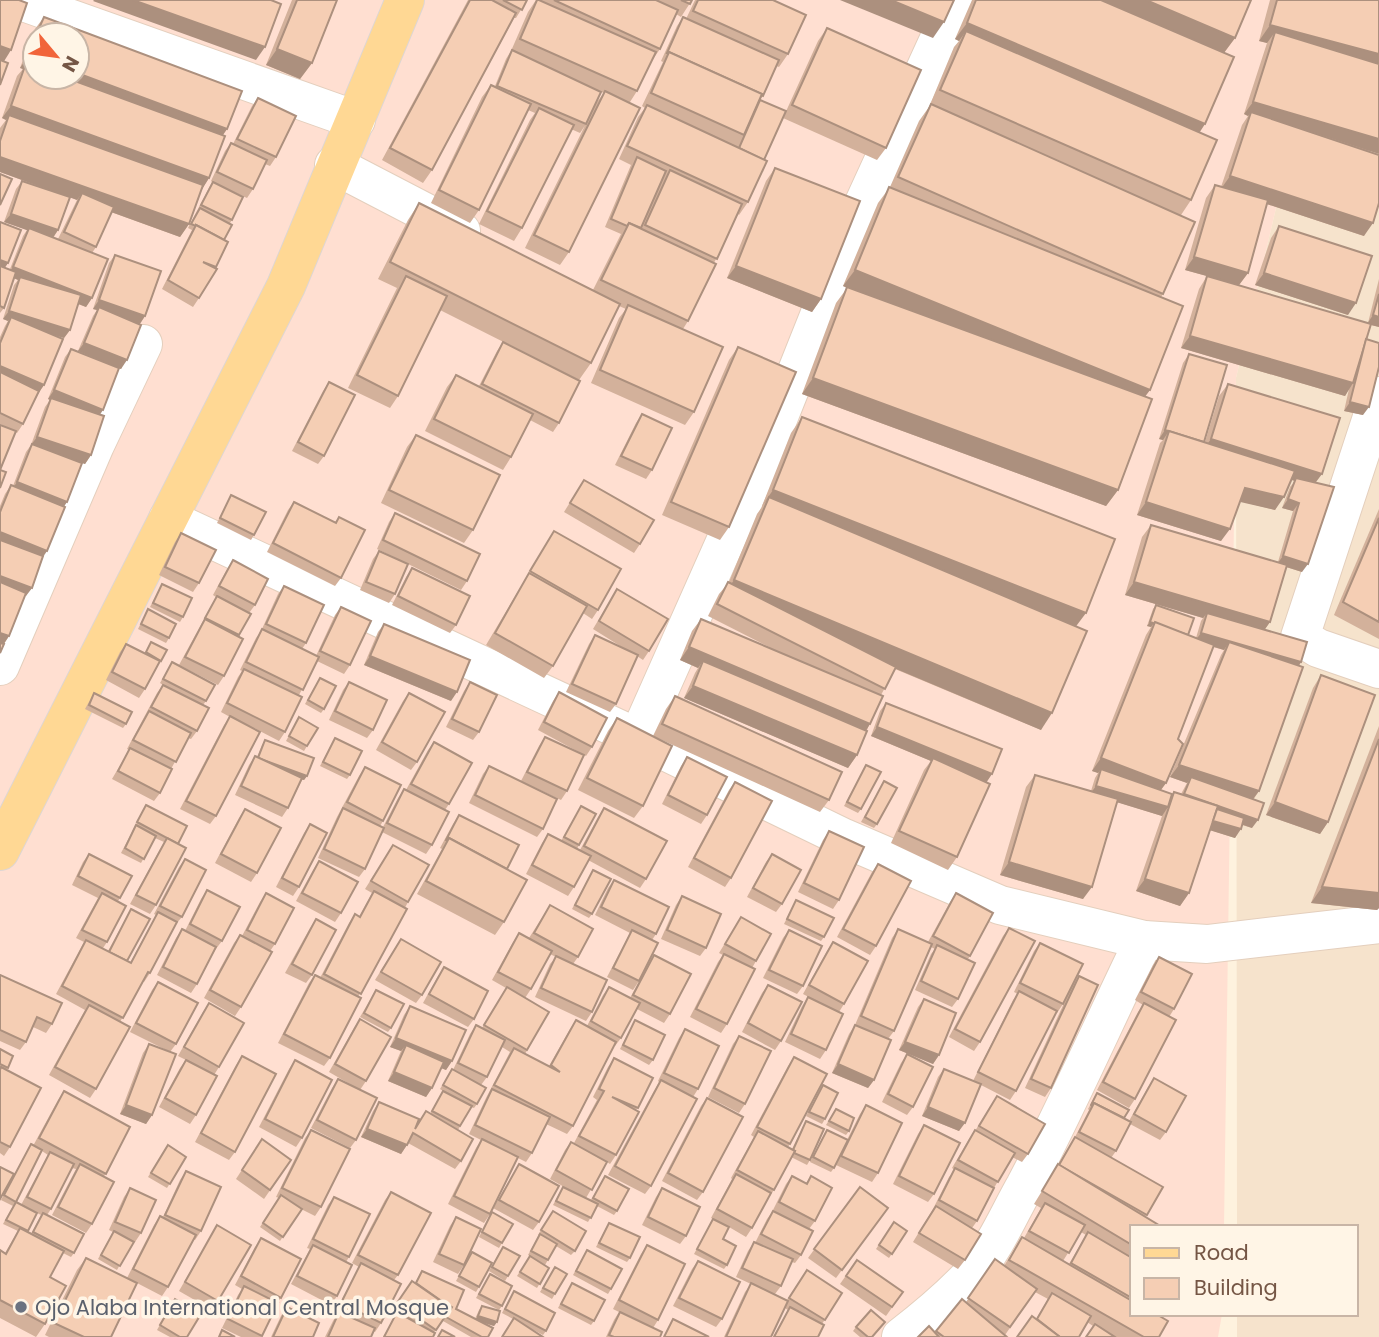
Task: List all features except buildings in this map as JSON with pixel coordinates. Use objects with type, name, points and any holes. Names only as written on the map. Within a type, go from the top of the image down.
[{"type":"main road","points":[[4,831],[286,286],[334,165],[356,120],[405,0]]},
{"type":"street","points":[[18,0],[356,120]]},
{"type":"street","points":[[638,738],[762,459],[864,203],[957,0]]},
{"type":"street","points":[[334,165],[492,247]]},
{"type":"street","points":[[0,666],[95,445],[143,344]]},
{"type":"street","points":[[1379,396],[1300,637],[1318,648],[1379,669]]},
{"type":"street","points":[[167,519],[638,738],[844,838],[1000,905],[1144,940],[1207,944],[1379,924]]},
{"type":"street","points":[[901,1337],[938,1308],[975,1271],[999,1233],[1058,1123],[1144,940]]},
{"type":"shaded area","points":[[0,0],[1325,0],[1236,378],[1224,1225],[1130,1225],[1130,1316],[1222,1316],[1218,1337],[0,1337]]},
{"type":"shaded area","points":[[1325,0],[1379,0],[1379,1337],[1237,1337],[1237,1316],[1358,1316],[1358,1225],[1237,1225],[1236,378]]},
{"type":"place","name":"Ojo Alaba International Central Mosque","points":[[21,1307]]}]
